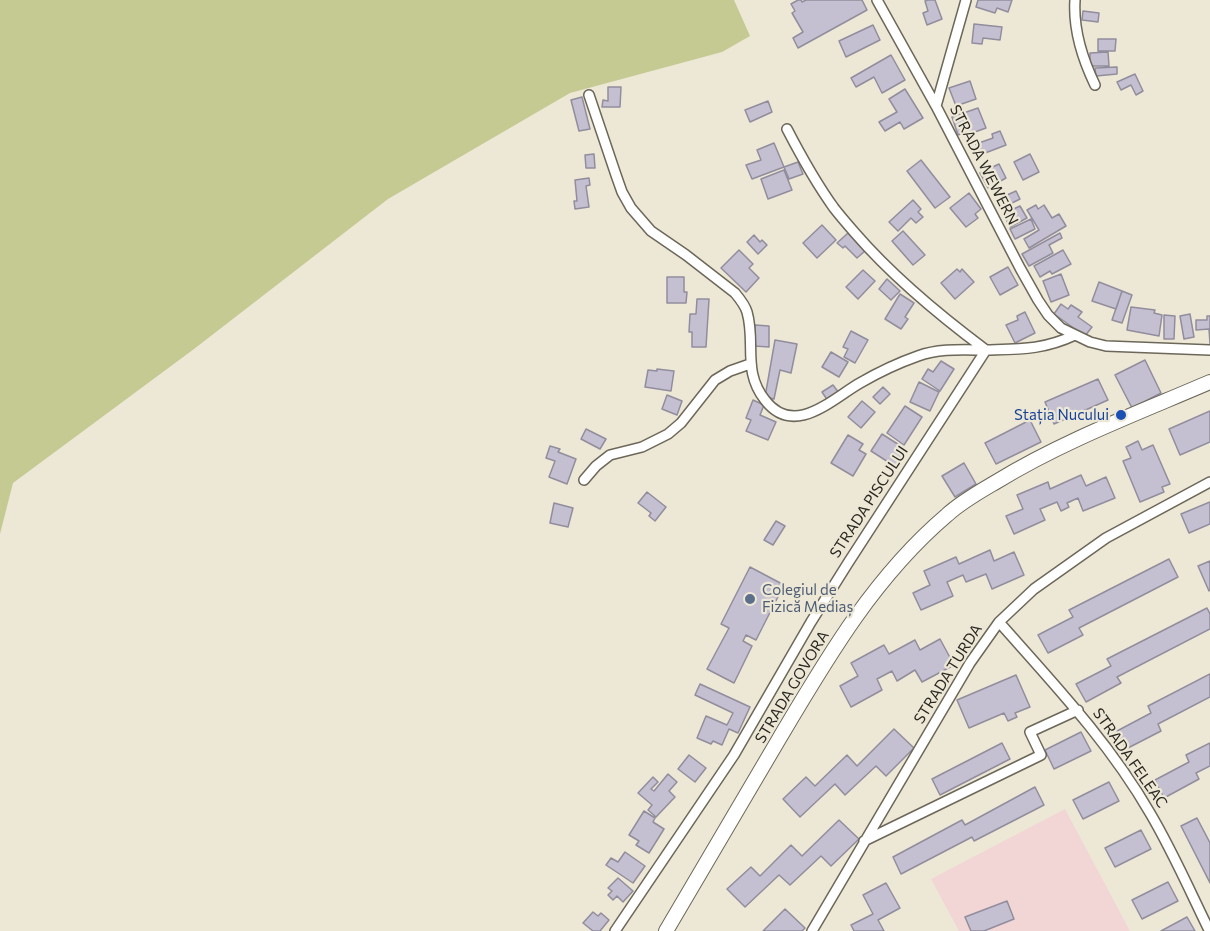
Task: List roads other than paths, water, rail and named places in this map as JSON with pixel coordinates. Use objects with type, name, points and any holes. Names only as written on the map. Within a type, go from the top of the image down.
[{"type":"main road","name":"STRADA GOVORA","points":[[666,931],[825,661],[872,593],[915,544],[948,513],[1014,471],[1076,440],[1210,382]]},
{"type":"street","name":"STRADA WEWERN","points":[[877,0],[936,106],[1038,300],[1048,315],[1061,328],[1074,336]]},
{"type":"street","points":[[936,106],[966,0]]},
{"type":"street","points":[[1075,0],[1076,31],[1084,62],[1095,85]]},
{"type":"street","points":[[589,95],[622,192],[631,208],[651,231],[694,261],[741,300],[747,311],[750,364],[756,386],[774,411],[790,416],[810,414],[885,368],[938,351],[1039,347],[1074,336],[1107,346],[1210,350]]},
{"type":"street","points":[[787,129],[806,165],[835,210],[877,258],[927,303],[986,350]]},
{"type":"street","name":"STRADA PISCULUI","points":[[615,931],[734,755],[848,562],[986,350]]},
{"type":"street","points":[[584,480],[610,455],[642,447],[668,434],[681,423],[715,380],[730,371],[750,364]]},
{"type":"street","name":"STRADA TURDA","points":[[813,931],[970,663],[999,622],[1034,589],[1106,538],[1210,482]]},
{"type":"street","name":"STRADA FELEAC","points":[[999,622],[1078,710],[1117,762],[1166,840],[1210,929]]},
{"type":"street","points":[[864,841],[1041,755],[1030,732],[1078,710]]},
{"type":"place","name":"Stația Nucului","points":[[1121,415]]},
{"type":"place","name":"Colegiul de Fizică Mediaș","points":[[750,599]]}]
